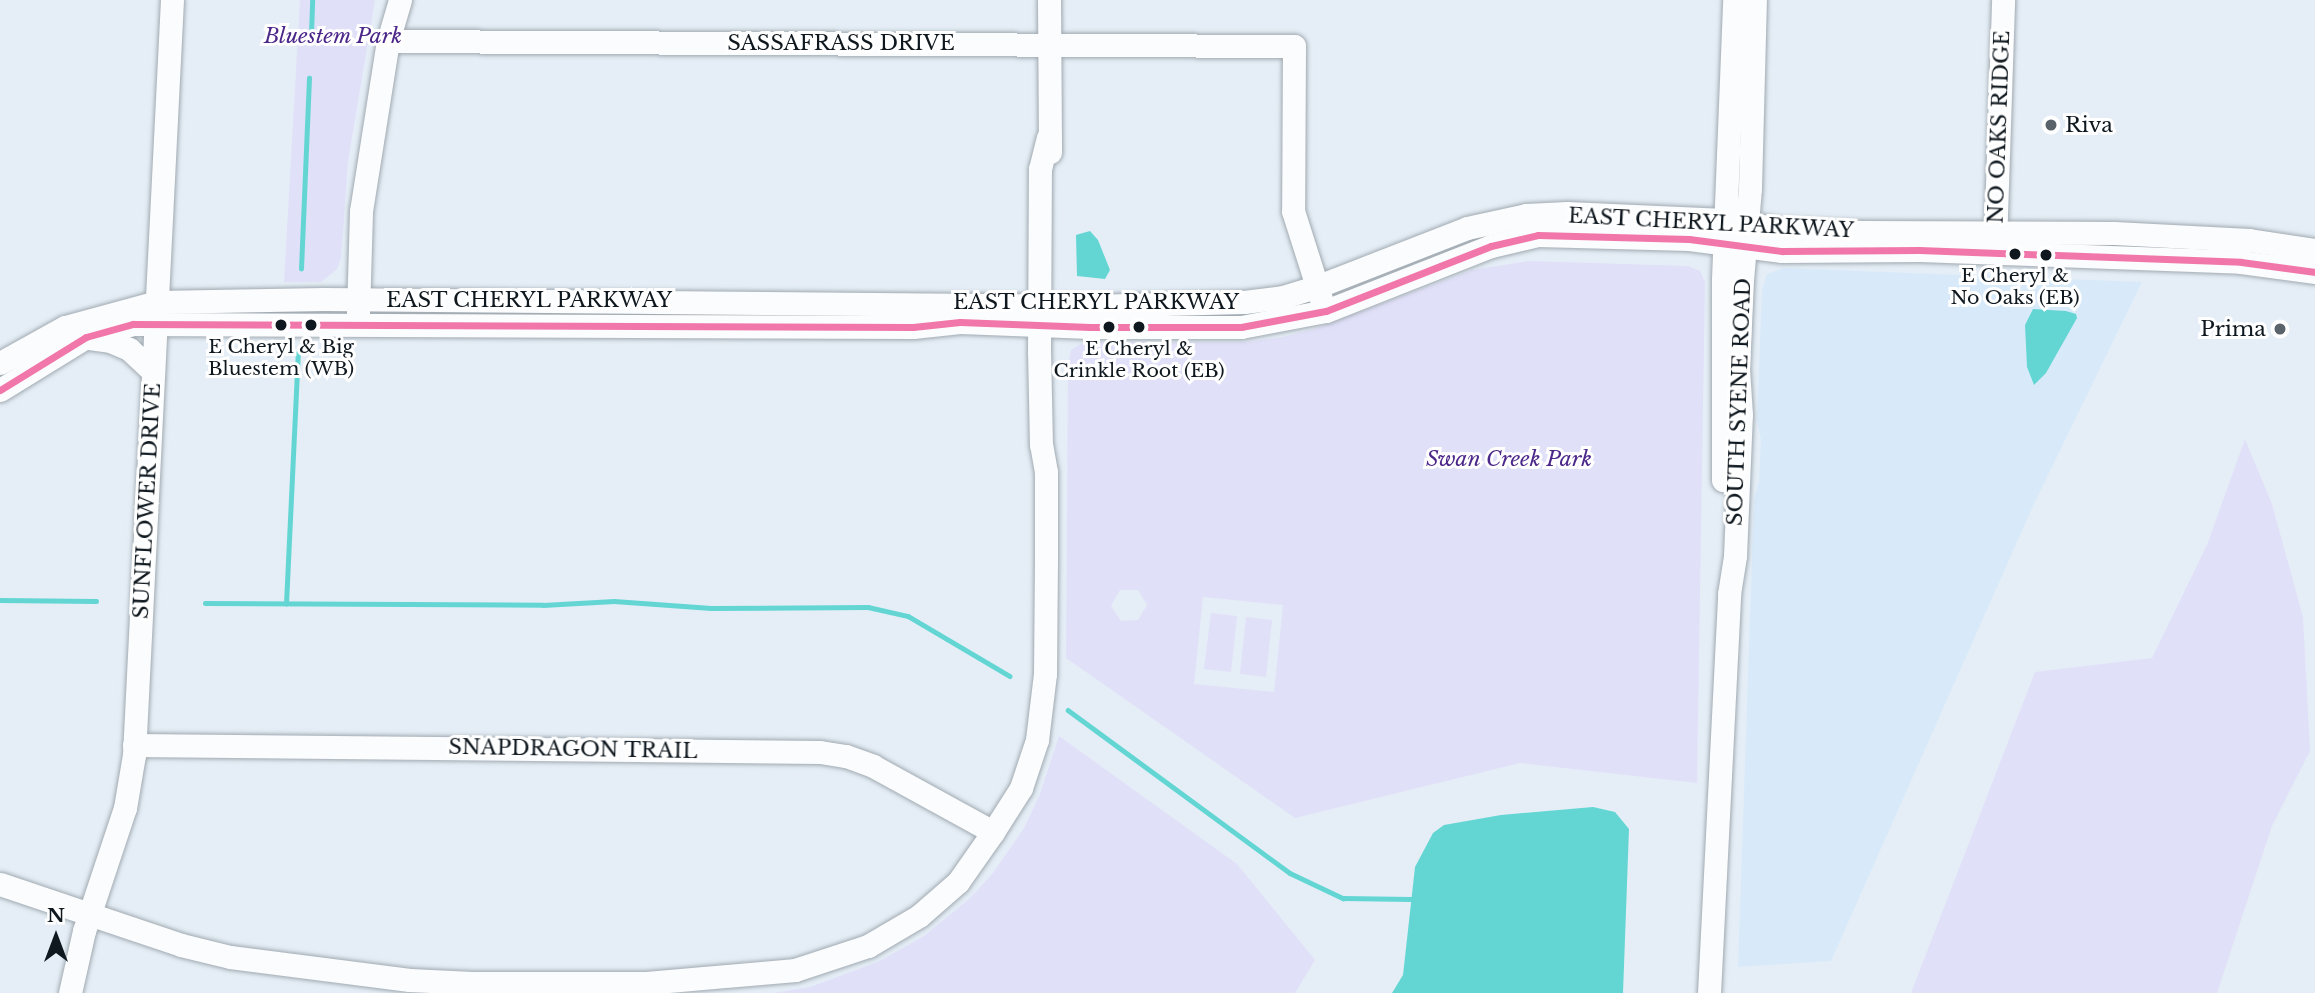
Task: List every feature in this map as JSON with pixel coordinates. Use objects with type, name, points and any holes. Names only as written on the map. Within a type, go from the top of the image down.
[{"type":"street","name":"SUNFLOWER DRIVE","points":[[70,993],[75,960],[125,808],[134,746],[172,0]]},
{"type":"street","points":[[358,323],[361,211],[388,41],[400,0]]},
{"type":"street","points":[[0,884],[181,946],[230,957],[310,969],[472,983],[665,987],[795,970],[868,946],[919,916],[958,881],[993,832],[1021,788],[1037,740],[1045,674],[1046,472],[1041,445],[1053,170],[1048,138],[1049,0]]},
{"type":"street","name":"SOUTH SYENE ROAD","points":[[1734,0],[1735,232]]},
{"type":"street","name":"SOUTH SYENE ROAD","points":[[1709,993],[1729,594],[1723,464],[1735,232],[1755,0]]},
{"type":"street","name":"NO OAKS RIDGE","points":[[1995,242],[2003,0]]},
{"type":"street","name":"SASSAFRASS DRIVE","points":[[388,41],[1294,46],[1293,211],[1316,287]]},
{"type":"street","name":"EAST CHERYL PARKWAY","points":[[0,390],[86,337],[157,312],[358,323],[914,327],[1046,314],[1244,302],[1283,297],[1316,287],[1467,228],[1516,217],[1567,213],[1735,232]]},
{"type":"street","name":"EAST CHERYL PARKWAY","points":[[0,363],[65,327],[157,312],[358,299],[1046,314],[1241,327],[1326,312],[1491,246],[1538,235],[1808,230],[2251,262],[2315,272]]},
{"type":"street","name":"EAST CHERYL PARKWAY","points":[[1995,242],[2114,233],[2249,240],[2315,250]]},
{"type":"street","points":[[1316,287],[1326,312]]},
{"type":"street","points":[[86,337],[110,341],[129,349],[153,371]]},
{"type":"street","name":"SNAPDRAGON TRAIL","points":[[134,746],[820,752],[846,756],[873,766],[993,832]]},
{"type":"shaded area","points":[[1783,268],[2142,282],[2033,506],[1831,961],[1738,967],[1754,500],[1759,481],[1761,440],[1757,419],[1762,290],[1767,274]]},
{"type":"green space","name":"Bluestem Park","points":[[300,0],[375,0],[348,162],[341,258],[337,269],[321,282],[284,282]]},
{"type":"green space","name":"Swan Creek Park","points":[[1529,261],[1688,266],[1700,271],[1705,282],[1697,783],[1520,763],[1295,818],[1066,658],[1068,363],[1071,350],[1084,342],[1246,342],[1283,337],[1317,328],[1472,270]],"holes":[[[1120,590],[1138,590],[1147,605],[1138,620],[1121,621],[1111,606]],[[1203,597],[1283,605],[1274,692],[1194,684]]]},
{"type":"green space","points":[[2245,439],[2272,504],[2303,617],[2310,751],[2272,826],[2217,993],[1911,993],[2035,672],[2152,658],[2207,545]]},
{"type":"green space","points":[[1211,613],[1237,616],[1231,672],[1204,669]]},
{"type":"green space","points":[[1246,617],[1272,620],[1266,677],[1240,674]]},
{"type":"green space","points":[[1059,736],[1237,864],[1315,960],[1295,993],[773,993],[810,987],[880,961],[924,936],[969,899],[993,873],[1024,828],[1040,794]]},
{"type":"water","points":[[1090,231],[1098,240],[1110,270],[1105,279],[1077,276],[1076,235]]},
{"type":"water","points":[[2033,309],[2066,311],[2076,314],[2077,318],[2046,373],[2034,385],[2027,367],[2025,325]]},
{"type":"water","points":[[1593,807],[1615,812],[1629,829],[1623,993],[1392,993],[1403,975],[1415,867],[1433,833],[1444,825],[1501,815]]},
{"type":"waterway","points":[[311,34],[312,0]]},
{"type":"waterway","points":[[301,269],[309,78]]},
{"type":"waterway","points":[[286,604],[298,353]]},
{"type":"waterway","points":[[0,600],[96,601]]},
{"type":"waterway","points":[[205,603],[543,605],[614,601],[711,608],[868,607],[908,616],[1010,676]]},
{"type":"waterway","points":[[1068,710],[1290,873],[1343,898],[1411,899]]},
{"type":"transit line","points":[[0,390],[86,337],[133,324],[913,327],[960,322],[1090,327],[1241,327],[1326,311],[1491,246],[1538,235],[1689,239],[1782,251],[1919,250],[2241,262],[2315,272]]},
{"type":"place","name":"Riva","points":[[2051,125]]},
{"type":"place","name":"E Cheryl & No Oaks (EB)","points":[[2015,254]]},
{"type":"place","name":"E Cheryl & Big Bluestem (WB)","points":[[281,325]]},
{"type":"place","name":"E Cheryl & Crinkle Root (EB)","points":[[1139,327]]},
{"type":"place","name":"Prima","points":[[2280,329]]}]
